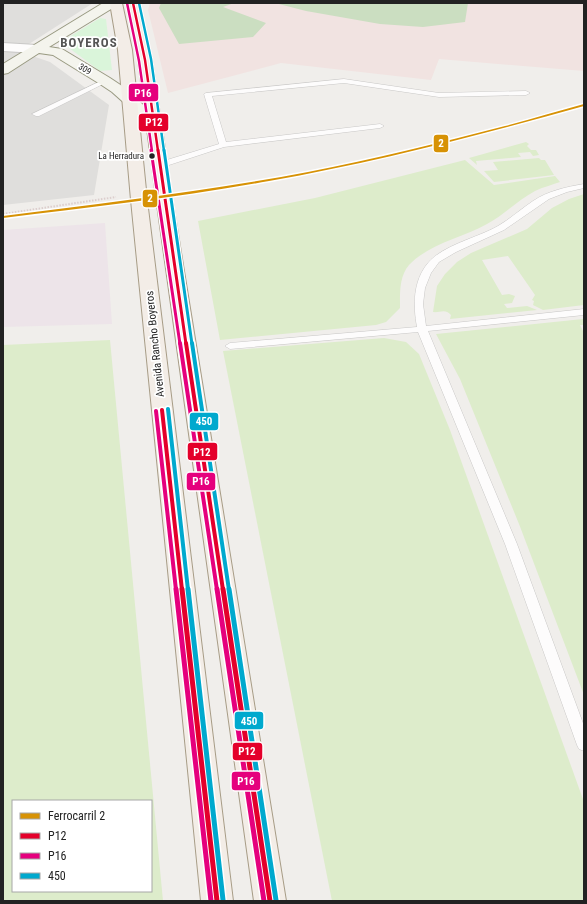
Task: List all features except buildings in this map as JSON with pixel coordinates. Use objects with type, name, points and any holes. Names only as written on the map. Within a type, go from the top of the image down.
[{"type":"main road","points":[[3,70],[112,3]]},
{"type":"main road","name":"Avenida Rancho Boyeros","points":[[116,3],[125,50],[128,90],[131,102],[138,193],[217,901]]},
{"type":"main road","points":[[133,3],[145,60],[270,901]]},
{"type":"main road","name":"309","points":[[37,49],[57,52],[105,81],[154,122]]},
{"type":"street","name":"309","points":[[3,47],[37,49]]},
{"type":"lane","points":[[36,114],[105,81]]},
{"type":"lane","points":[[223,145],[208,94],[344,81],[439,95],[526,93]]},
{"type":"lane","points":[[160,165],[223,145],[380,126]]},
{"type":"lane","points":[[584,186],[545,197],[501,228],[460,248],[432,264],[420,289],[418,304],[422,329],[511,544],[584,745]]},
{"type":"lane","points":[[230,346],[422,329],[584,312]]},
{"type":"path","points":[[3,214],[138,193]]},
{"type":"shaded area","points":[[3,3],[93,3],[18,51],[50,62],[109,105],[94,195],[3,205]]},
{"type":"shaded area","points":[[150,3],[584,3],[584,71],[439,59],[431,80],[281,63],[168,93],[148,10]]},
{"type":"shaded area","points":[[105,223],[112,324],[3,327],[3,230]]},
{"type":"green space","points":[[161,3],[234,3],[223,7],[266,23],[253,37],[179,44],[159,8]]},
{"type":"green space","points":[[275,3],[468,3],[465,22],[423,27],[380,24],[306,11]]},
{"type":"green space","points":[[100,18],[106,19],[112,70],[100,71],[61,42]]},
{"type":"green space","points":[[526,142],[529,144],[527,146],[531,150],[536,150],[539,155],[533,156],[530,152],[518,153],[521,157],[476,161],[477,165],[469,158]]},
{"type":"green space","points":[[539,158],[541,160],[545,160],[554,175],[494,182],[484,171],[498,170],[493,162]]},
{"type":"green space","points":[[465,160],[494,185],[555,176],[560,182],[535,191],[487,224],[436,246],[417,257],[409,265],[403,275],[400,308],[386,322],[376,325],[220,340],[198,221],[315,198]]},
{"type":"green space","points":[[584,194],[584,305],[543,310],[533,305],[534,301],[532,300],[535,295],[508,256],[482,260],[502,295],[509,294],[515,296],[512,303],[504,304],[507,308],[527,306],[537,310],[450,319],[451,315],[447,312],[433,312],[437,286],[445,274],[457,262],[471,253],[527,229],[552,208],[569,199]]},
{"type":"green space","points":[[583,319],[584,325],[580,325],[584,333],[584,695],[519,524],[460,379],[436,334]]},
{"type":"green space","points":[[384,338],[406,342],[419,354],[450,430],[584,802],[584,901],[332,901],[223,351]]},
{"type":"green space","points":[[110,340],[163,901],[3,901],[3,345]]},
{"type":"rail line","name":"2","points":[[3,217],[170,196],[309,173],[428,147],[584,105]]},
{"type":"transit line","name":"P16","points":[[127,3],[139,61],[158,198],[264,901]]},
{"type":"transit line","name":"P12","points":[[133,3],[145,60],[164,197],[270,901]]},
{"type":"transit line","name":"450","points":[[139,3],[151,59],[170,196],[276,900]]},
{"type":"transit line","name":"450","points":[[168,409],[223,900]]},
{"type":"transit line","name":"P12","points":[[162,410],[217,901]]},
{"type":"transit line","name":"P16","points":[[156,411],[211,901]]},
{"type":"place","name":"La Herradura","points":[[152,156]]},
{"type":"district","name":"BOYEROS","points":[[89,42]]}]
